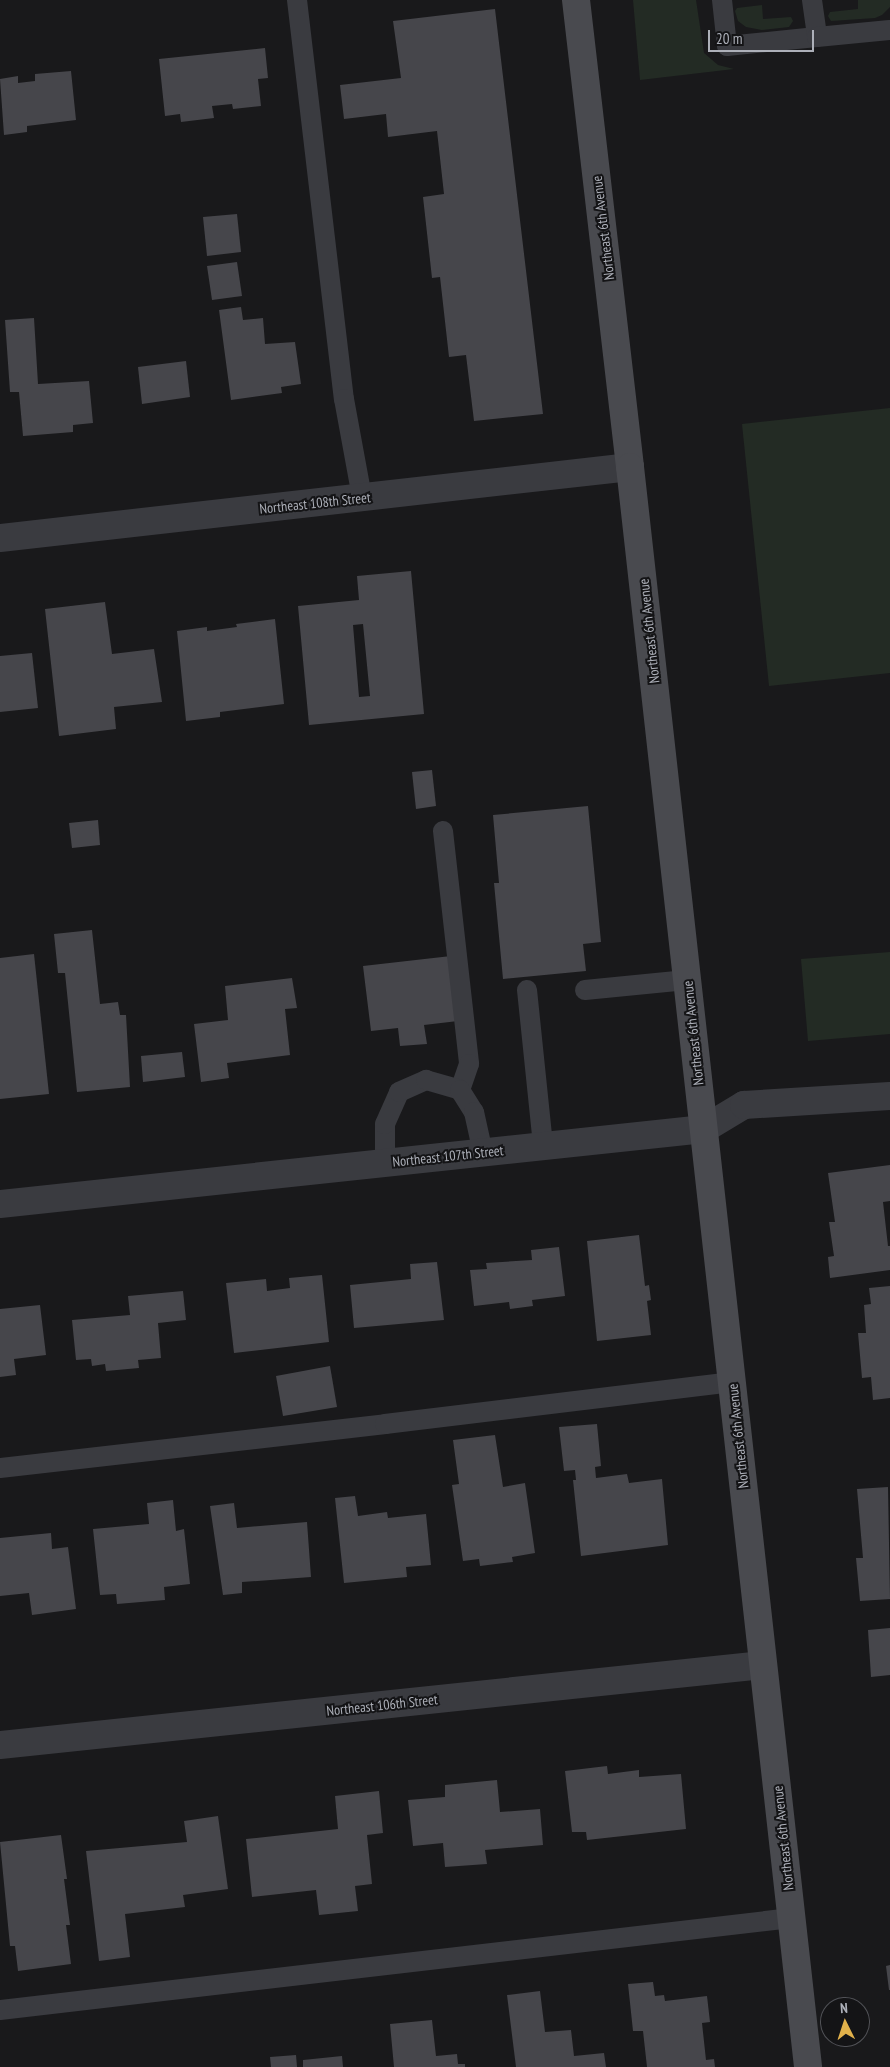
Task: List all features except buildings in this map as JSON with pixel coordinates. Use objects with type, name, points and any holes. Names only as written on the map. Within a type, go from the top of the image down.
[{"type":"main road","name":"Northeast 6th Avenue","points":[[576,0],[688,980],[808,2067]]},
{"type":"street","name":"Northeast 108th Street","points":[[0,538],[630,468]]},
{"type":"street","name":"Northeast 107th Street","points":[[0,1204],[704,1129],[744,1105],[890,1096]]},
{"type":"street","name":"Northeast 106th Street","points":[[0,1745],[764,1665]]},
{"type":"lane","points":[[297,0],[344,399],[362,497]]},
{"type":"lane","points":[[722,0],[727,46],[890,30]]},
{"type":"lane","points":[[812,0],[816,37]]},
{"type":"lane","points":[[443,831],[469,1064],[460,1090]]},
{"type":"lane","points":[[585,990],[688,980]]},
{"type":"lane","points":[[527,990],[543,1146]]},
{"type":"lane","points":[[385,1163],[385,1124],[399,1092],[426,1080],[460,1090],[474,1112],[483,1153]]},
{"type":"lane","points":[[0,1468],[376,1426],[732,1382]]},
{"type":"lane","points":[[0,2010],[792,1918]]},
{"type":"shaded area","points":[[633,0],[696,0],[704,53],[718,65],[734,69],[640,80]]},
{"type":"shaded area","points":[[858,0],[890,0],[890,7],[882,15],[875,18],[831,21],[828,16],[830,12],[858,9]]},
{"type":"shaded area","points":[[762,5],[763,19],[791,17],[793,21],[789,27],[762,30],[746,27],[738,21],[735,11],[737,8]]},
{"type":"shaded area","points":[[890,408],[890,673],[769,686],[742,424]]},
{"type":"shaded area","points":[[890,952],[890,1034],[808,1041],[801,959]]}]
